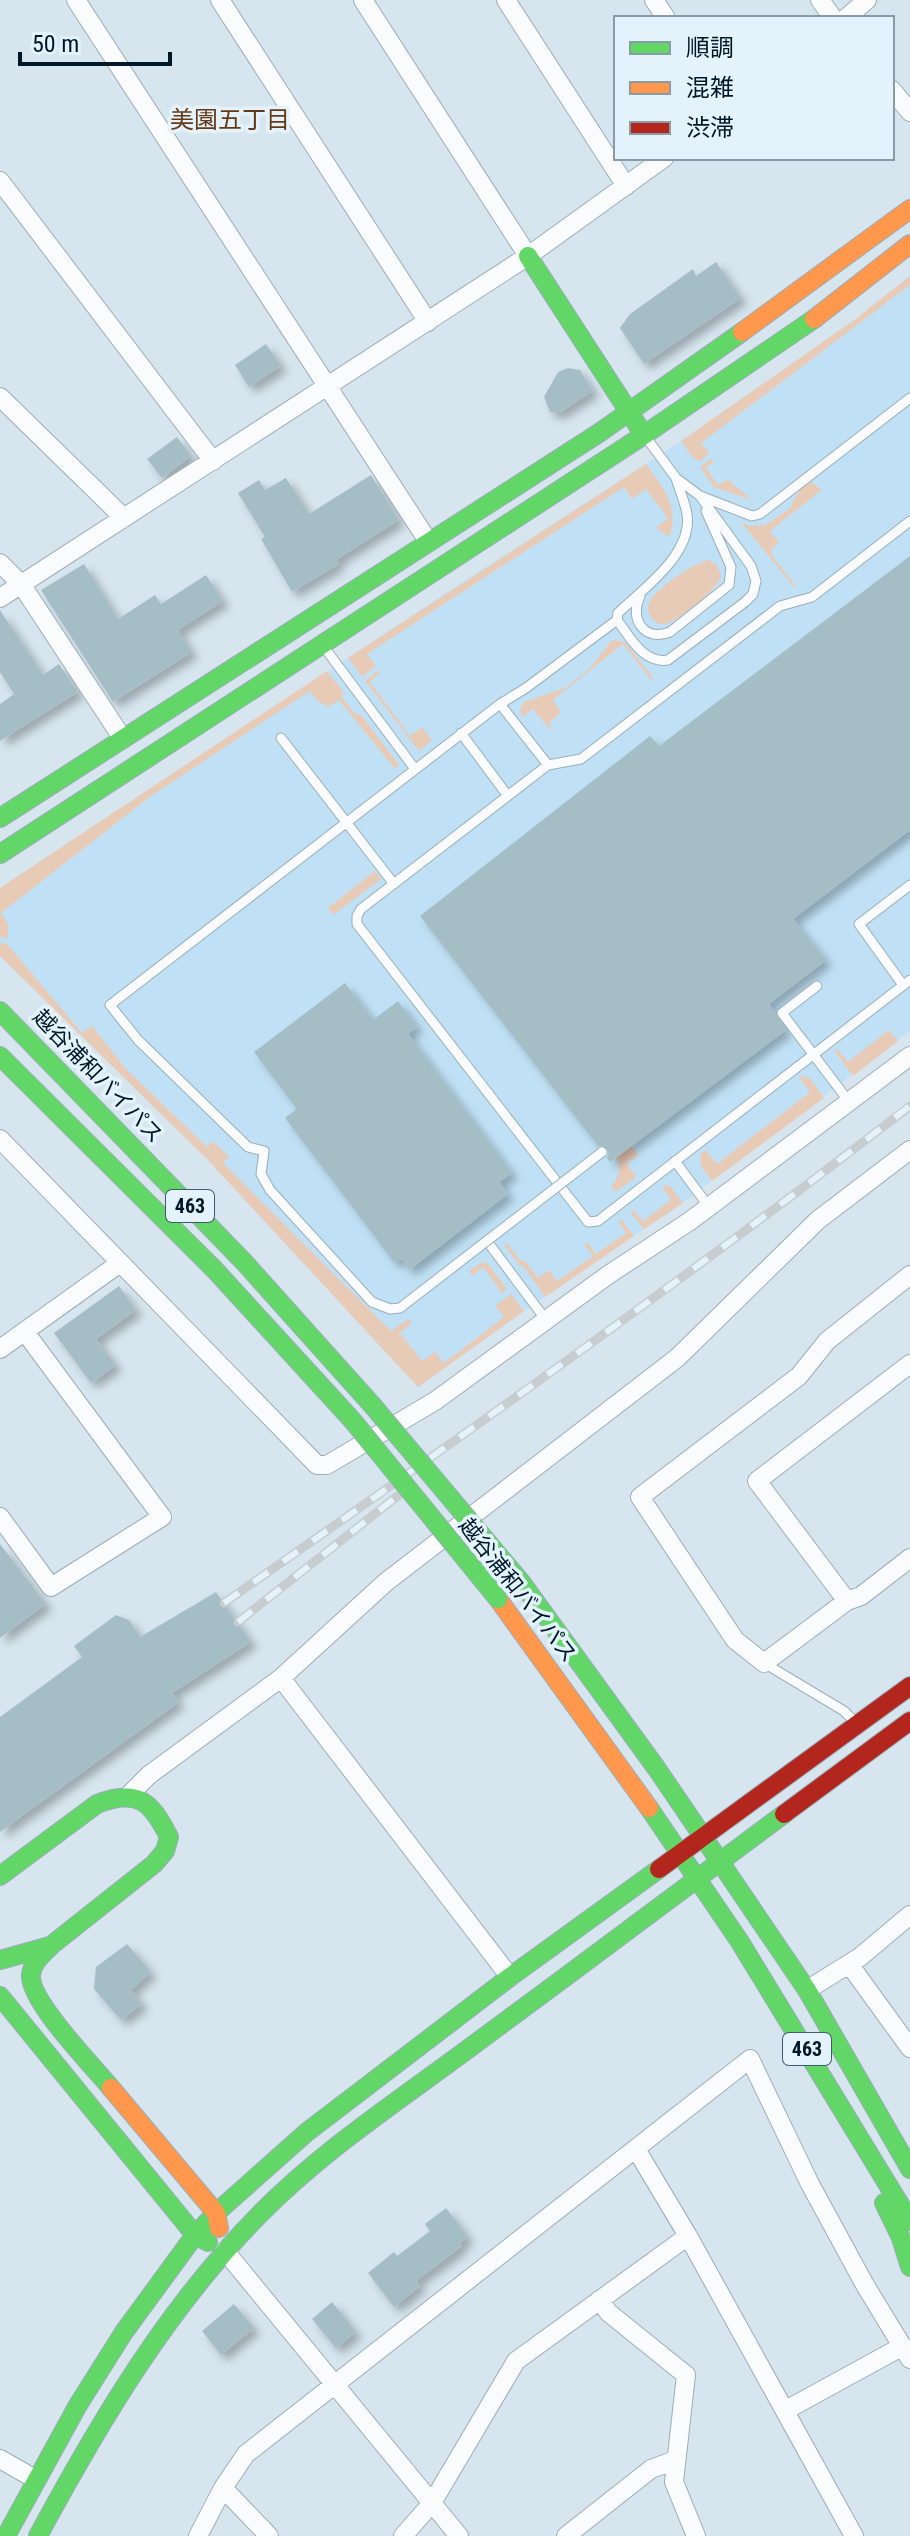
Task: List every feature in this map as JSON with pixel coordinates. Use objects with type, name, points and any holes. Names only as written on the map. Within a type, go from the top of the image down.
[{"type":"main road","points":[[0,818],[629,413],[910,209]]},
{"type":"main road","points":[[0,854],[644,435],[839,302],[910,244]]},
{"type":"main road","points":[[528,256],[644,435]]},
{"type":"main road","name":"越谷浦和バイパス","points":[[0,1011],[244,1262],[373,1406],[521,1582],[703,1836],[807,1990],[910,2169]]},
{"type":"main road","name":"越谷浦和バイパス","points":[[0,1056],[214,1269],[353,1421],[498,1599],[628,1776],[740,1942],[910,2221]]},
{"type":"main road","points":[[6,2536],[35,2479],[124,2332],[195,2235],[216,2213],[307,2132],[510,1977],[910,1686]]},
{"type":"main road","points":[[38,2536],[60,2494],[162,2331],[191,2290],[261,2212],[328,2155],[910,1721]]},
{"type":"main road","points":[[0,1876],[97,1804],[113,1796],[130,1794],[146,1802],[160,1818],[169,1837],[165,1851],[154,1864],[50,1946],[32,1968],[31,1981],[40,2003],[216,2213],[225,2251]]},
{"type":"main road","points":[[0,1960],[50,1946]]},
{"type":"main road","points":[[0,1996],[195,2235],[225,2251]]},
{"type":"main road","points":[[825,2023],[902,2116]]},
{"type":"main road","name":"463","points":[[822,2073],[901,2238],[910,2267]]},
{"type":"street","points":[[76,0],[428,541]]},
{"type":"street","points":[[220,0],[428,322]]},
{"type":"street","points":[[363,0],[528,256]]},
{"type":"street","points":[[506,0],[626,186]]},
{"type":"street","points":[[848,16],[867,0]]},
{"type":"street","points":[[894,92],[910,112]]},
{"type":"street","points":[[0,598],[528,256],[661,160]]},
{"type":"street","points":[[0,181],[213,461]]},
{"type":"street","points":[[0,397],[124,518]]},
{"type":"street","points":[[0,563],[21,584],[123,739]]},
{"type":"street","points":[[0,1139],[317,1465],[327,1465],[435,1401],[709,1207],[910,1056]]},
{"type":"street","points":[[130,1794],[149,1775],[281,1678],[386,1582],[677,1358],[818,1220],[910,1150]]},
{"type":"street","points":[[0,1349],[120,1263]]},
{"type":"street","points":[[910,1275],[827,1341],[799,1376],[640,1497],[735,1640],[764,1663],[910,1558]]},
{"type":"street","points":[[0,1517],[51,1587],[162,1517],[25,1332]]},
{"type":"street","points":[[847,1601],[757,1481],[910,1364]]},
{"type":"street","points":[[281,1678],[510,1977]]},
{"type":"street","points":[[807,1990],[849,1964],[910,1915]]},
{"type":"street","points":[[849,1964],[910,2048]]},
{"type":"street","points":[[198,2536],[223,2488],[246,2454],[750,2059],[816,2196],[906,2352],[786,2410]]},
{"type":"street","points":[[636,2149],[688,2236],[854,2536]]},
{"type":"street","points":[[403,2536],[432,2503],[516,2361],[688,2236]]},
{"type":"street","points":[[225,2251],[459,2536]]},
{"type":"street","points":[[599,2300],[609,2313],[686,2375],[674,2482],[696,2536]]},
{"type":"street","points":[[0,2459],[35,2479]]},
{"type":"street","points":[[566,2536],[651,2469],[675,2460]]},
{"type":"street","points":[[223,2488],[269,2536]]},
{"type":"lane","points":[[644,435],[676,478],[700,496],[752,516],[760,514],[910,398]]},
{"type":"lane","points":[[602,1152],[400,1308],[390,1309],[372,1302],[270,1190],[261,1174],[264,1151],[248,1147],[138,1040],[110,1005],[461,733],[617,620],[618,613],[668,565],[686,533],[687,514],[676,478]]},
{"type":"lane","points":[[646,586],[634,609],[636,618],[645,631],[661,635],[670,632],[732,580],[731,567],[716,539],[700,496]]},
{"type":"lane","points":[[617,620],[643,654],[660,661],[668,660],[753,594],[756,581],[751,566],[700,496]]},
{"type":"lane","points":[[910,521],[812,597],[780,606],[581,759],[548,765],[361,909],[357,916],[361,931],[588,1222],[598,1221],[907,982],[859,924],[910,885]]},
{"type":"lane","points":[[323,645],[415,769]]},
{"type":"lane","points":[[500,704],[548,765]]},
{"type":"lane","points":[[461,733],[508,796]]},
{"type":"lane","points":[[281,738],[394,884]]},
{"type":"lane","points":[[817,986],[782,1013],[850,1103]]},
{"type":"lane","points":[[675,1161],[709,1207]]},
{"type":"lane","points":[[487,1241],[546,1320]]},
{"type":"lane","points":[[764,1663],[844,1711],[857,1725]]},
{"type":"shaded area","points":[[910,276],[910,1031],[669,1213],[599,1258],[418,1387],[207,1159],[0,956],[0,888],[689,436],[853,321]]},
{"type":"shaded area","points":[[910,276],[910,285],[701,443],[709,453],[701,461],[694,459],[681,441],[853,321]]},
{"type":"shaded area","points":[[712,458],[714,461],[706,468],[718,485],[728,479],[751,500],[714,487],[700,467]]},
{"type":"shaded area","points":[[646,464],[671,507],[673,516],[669,537],[656,528],[668,518],[646,489],[632,499],[624,487],[367,654],[376,666],[362,677],[348,658]]},
{"type":"shaded area","points":[[812,482],[822,490],[770,531],[779,542],[771,549],[773,557],[796,586],[793,586],[741,522],[751,526],[765,525],[792,507],[803,485]]},
{"type":"shaded area","points":[[709,560],[717,565],[721,576],[706,596],[670,622],[660,624],[652,619],[648,606],[654,596],[686,570]]},
{"type":"shaded area","points":[[612,640],[625,642],[653,678],[651,680],[623,644],[553,700],[561,712],[549,723],[553,733],[533,709],[522,717],[520,709],[524,702],[565,688],[589,669]]},
{"type":"shaded area","points":[[378,670],[380,672],[370,682],[410,736],[422,727],[432,740],[419,751],[365,681]]},
{"type":"shaded area","points":[[327,671],[343,691],[342,697],[354,713],[361,715],[399,765],[395,769],[339,700],[328,707],[310,691],[151,796],[1,913],[8,924],[8,938],[0,937],[0,888]]},
{"type":"shaded area","points":[[375,871],[381,879],[333,915],[328,908]]},
{"type":"shaded area","points":[[0,943],[7,944],[82,1033],[92,1026],[127,1070],[207,1147],[213,1141],[229,1157],[223,1163],[391,1331],[408,1319],[412,1323],[400,1333],[422,1361],[435,1352],[444,1363],[504,1317],[495,1306],[511,1294],[524,1311],[418,1387],[207,1159],[0,956]]},
{"type":"shaded area","points":[[889,1030],[898,1041],[853,1076],[835,1052],[836,1048],[848,1062]]},
{"type":"shaded area","points":[[801,1076],[810,1078],[824,1098],[712,1181],[701,1166],[700,1155],[705,1150],[717,1164],[810,1092]]},
{"type":"shaded area","points":[[631,1146],[638,1155],[627,1164],[636,1177],[616,1192],[611,1186],[619,1173],[616,1158]]},
{"type":"shaded area","points":[[670,1186],[683,1203],[644,1229],[630,1212],[633,1210],[643,1221],[671,1200],[662,1187]]},
{"type":"shaded area","points":[[621,1219],[634,1236],[545,1297],[504,1245],[507,1243],[538,1278],[549,1270],[557,1281],[593,1256],[584,1244],[587,1242],[596,1254],[626,1233],[618,1221]]},
{"type":"shaded area","points":[[482,1262],[488,1264],[507,1289],[502,1293],[483,1267],[472,1276],[469,1271]]},
{"type":"building","points":[[716,262],[741,298],[644,364],[620,328],[630,314],[693,269],[696,276]]},
{"type":"building","points":[[266,344],[281,366],[249,387],[235,365]]},
{"type":"building","points":[[568,368],[580,370],[593,391],[559,413],[550,412],[544,397],[558,372]]},
{"type":"building","points":[[177,437],[191,456],[162,478],[147,459]]},
{"type":"building","points":[[371,475],[399,520],[336,560],[339,564],[292,592],[261,539],[265,537],[238,493],[259,480],[265,490],[286,478],[309,514]]},
{"type":"building","points":[[910,556],[910,830],[793,919],[826,960],[769,1004],[786,1030],[610,1162],[607,1147],[598,1146],[420,916],[650,736],[659,746]]},
{"type":"building","points":[[84,564],[118,619],[155,595],[161,604],[206,575],[223,601],[178,630],[192,652],[113,702],[41,590]]},
{"type":"building","points":[[0,610],[43,675],[59,664],[78,692],[0,741],[0,704],[14,694],[0,672]]},
{"type":"building","points":[[345,983],[373,1020],[398,1001],[417,1027],[408,1034],[512,1173],[499,1182],[508,1194],[409,1270],[402,1259],[394,1262],[285,1118],[297,1109],[254,1052]]},
{"type":"building","points":[[119,1286],[136,1310],[96,1339],[116,1365],[91,1383],[54,1333]]},
{"type":"building","points":[[0,1544],[46,1604],[0,1638]]},
{"type":"building","points":[[216,1592],[251,1642],[172,1693],[179,1702],[0,1832],[0,1717],[82,1657],[74,1646],[116,1615],[129,1620],[140,1637]]},
{"type":"building","points":[[127,1944],[151,1972],[131,1990],[142,2004],[121,2020],[94,1989],[96,1967]]},
{"type":"building","points":[[446,2208],[468,2237],[460,2243],[462,2246],[416,2281],[420,2286],[394,2307],[368,2273],[394,2252],[397,2256],[430,2231],[425,2224]]},
{"type":"building","points":[[332,2302],[356,2332],[336,2348],[312,2319]]},
{"type":"building","points":[[234,2304],[254,2328],[221,2355],[202,2331]]},
{"type":"railway","points":[[224,1603],[655,1297],[910,1106]]},
{"type":"railway","points":[[238,1622],[400,1494]]},
{"type":"traffic: fast","points":[[528,256],[638,426]]},
{"type":"traffic: fast","points":[[0,854],[644,435],[814,319]]},
{"type":"traffic: fast","points":[[0,818],[599,433],[742,332]]},
{"type":"traffic: fast","points":[[0,1011],[244,1262],[373,1406]]},
{"type":"traffic: fast","points":[[0,1056],[214,1269],[353,1421]]},
{"type":"traffic: fast","points":[[373,1406],[521,1582]]},
{"type":"traffic: fast","points":[[353,1421],[498,1599]]},
{"type":"traffic: fast","points":[[521,1582],[657,1769],[807,1990],[910,2169]]},
{"type":"traffic: fast","points":[[0,1876],[97,1804],[111,1799],[123,1797],[141,1801],[156,1814],[169,1837],[165,1851],[154,1864],[53,1944],[32,1970],[33,1986],[40,2001],[111,2088]]},
{"type":"traffic: fast","points":[[649,1808],[740,1942],[910,2221]]},
{"type":"traffic: fast","points":[[38,2536],[111,2408],[166,2326],[227,2250],[283,2191],[359,2129],[784,1814]]},
{"type":"traffic: fast","points":[[6,2536],[78,2405],[124,2332],[195,2235],[216,2213],[307,2132],[510,1977],[659,1869]]},
{"type":"traffic: fast","points":[[0,1960],[50,1946]]},
{"type":"traffic: fast","points":[[0,1996],[195,2235],[208,2242]]},
{"type":"traffic: fast","points":[[884,2203],[901,2238],[910,2267]]},
{"type":"traffic: slow","points":[[742,332],[910,209]]},
{"type":"traffic: slow","points":[[814,319],[910,244]]},
{"type":"traffic: slow","points":[[498,1599],[649,1808]]},
{"type":"traffic: slow","points":[[111,2088],[216,2213],[219,2228]]},
{"type":"traffic: jam","points":[[659,1869],[910,1686]]},
{"type":"traffic: jam","points":[[784,1814],[910,1721]]},
{"type":"district","name":"美園五丁目","points":[[230,120]]}]
